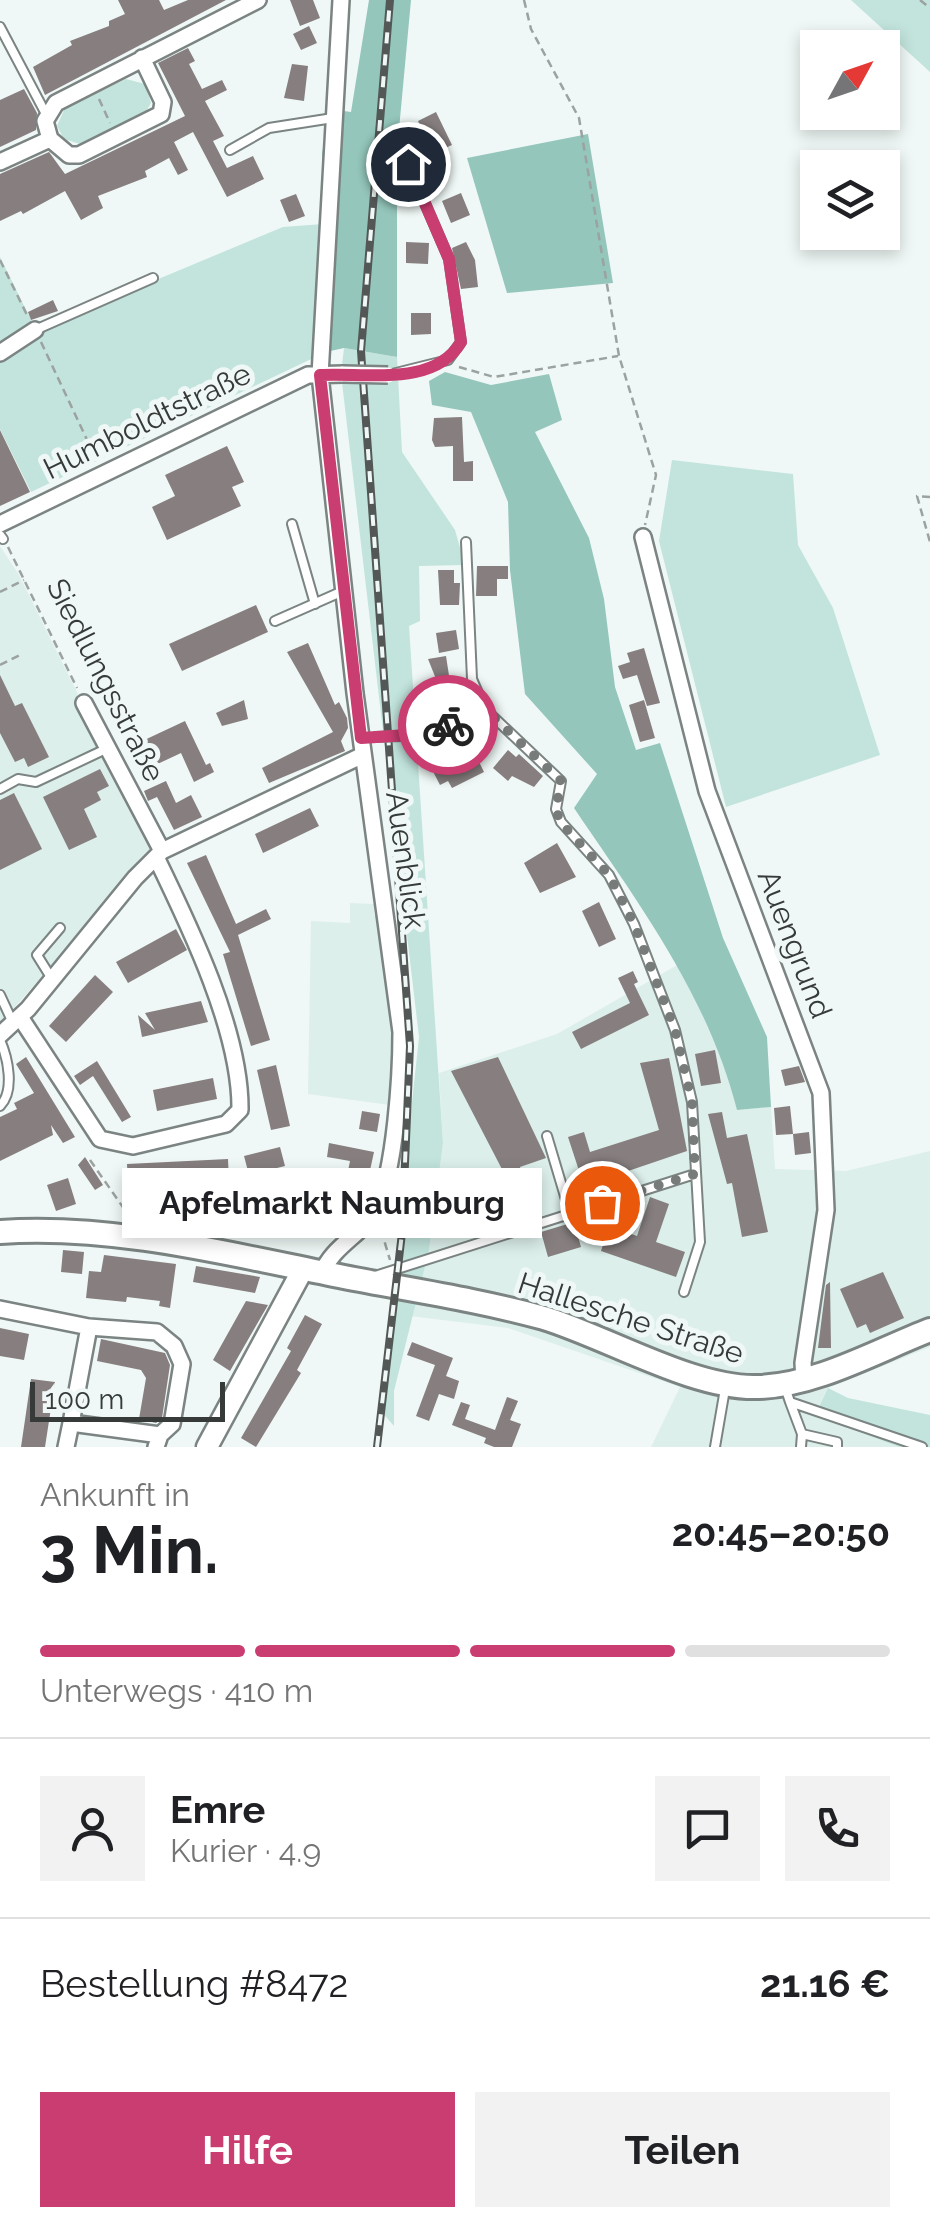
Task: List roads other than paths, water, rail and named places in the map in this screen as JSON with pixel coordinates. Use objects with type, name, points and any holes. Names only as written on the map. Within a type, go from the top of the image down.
[{"type":"main road","name":"Hallesche Straße","points":[[0,1232],[43,1231],[154,1242],[411,1290],[548,1320],[726,1385],[793,1388],[930,1330]]},
{"type":"street","points":[[142,58],[163,108],[152,120],[79,155],[69,155],[50,139],[47,116],[56,103],[142,58],[258,0]]},
{"type":"street","name":"Auenblick","points":[[313,1271],[376,1209],[401,1068],[401,1032],[343,592],[320,375],[341,0]]},
{"type":"street","points":[[0,162],[50,139]]},
{"type":"street","points":[[0,353],[35,330]]},
{"type":"street","name":"Humboldtstraße","points":[[1,532],[102,474],[308,375],[320,375]]},
{"type":"street","points":[[320,375],[388,375]]},
{"type":"street","name":"Auengrund","points":[[643,537],[707,791],[822,1093],[826,1210],[803,1363],[793,1388]]},
{"type":"street","name":"Siedlungsstraße","points":[[17,1020],[100,1139],[133,1146],[226,1124],[240,1110],[240,1085],[199,947],[159,854],[84,703]]},
{"type":"street","points":[[0,1038],[159,854],[366,744]]},
{"type":"street","points":[[207,1447],[313,1271]]},
{"type":"street","points":[[0,1310],[89,1327],[157,1332],[174,1346],[182,1364],[176,1404],[172,1424],[158,1441],[71,1423]]},
{"type":"street","points":[[66,1447],[89,1327]]},
{"type":"lane","points":[[0,26],[47,116]]},
{"type":"lane","points":[[230,150],[269,128],[333,118]]},
{"type":"lane","points":[[388,375],[448,360],[461,342],[449,259],[408,164]]},
{"type":"lane","points":[[35,330],[153,278]]},
{"type":"lane","points":[[292,524],[315,604]]},
{"type":"lane","points":[[466,542],[472,679],[485,709],[561,781],[556,809],[560,822],[609,875],[634,924],[675,1030],[692,1102],[700,1242],[684,1292]]},
{"type":"lane","points":[[276,621],[343,592]]},
{"type":"lane","points":[[366,744],[451,724],[485,709]]},
{"type":"lane","points":[[0,789],[18,779],[36,782],[108,748]]},
{"type":"lane","points":[[52,979],[37,955],[60,928]]},
{"type":"lane","points":[[0,995],[17,1020]]},
{"type":"lane","points":[[0,1038],[8,1078],[5,1102],[0,1106]]},
{"type":"lane","points":[[547,1136],[570,1213]]},
{"type":"lane","points":[[364,1281],[392,1267],[695,1174]]},
{"type":"lane","points":[[411,1290],[416,1260]]},
{"type":"lane","points":[[715,1447],[726,1385]]},
{"type":"lane","points":[[793,1388],[801,1447]]},
{"type":"lane","points":[[793,1388],[922,1447]]},
{"type":"lane","points":[[802,1434],[838,1442],[838,1447]]},
{"type":"railway","points":[[377,1447],[402,1233],[410,1046],[361,351],[390,0]]},
{"type":"place","name":"Apfelmarkt Naumburg","points":[[602,1203]]}]
